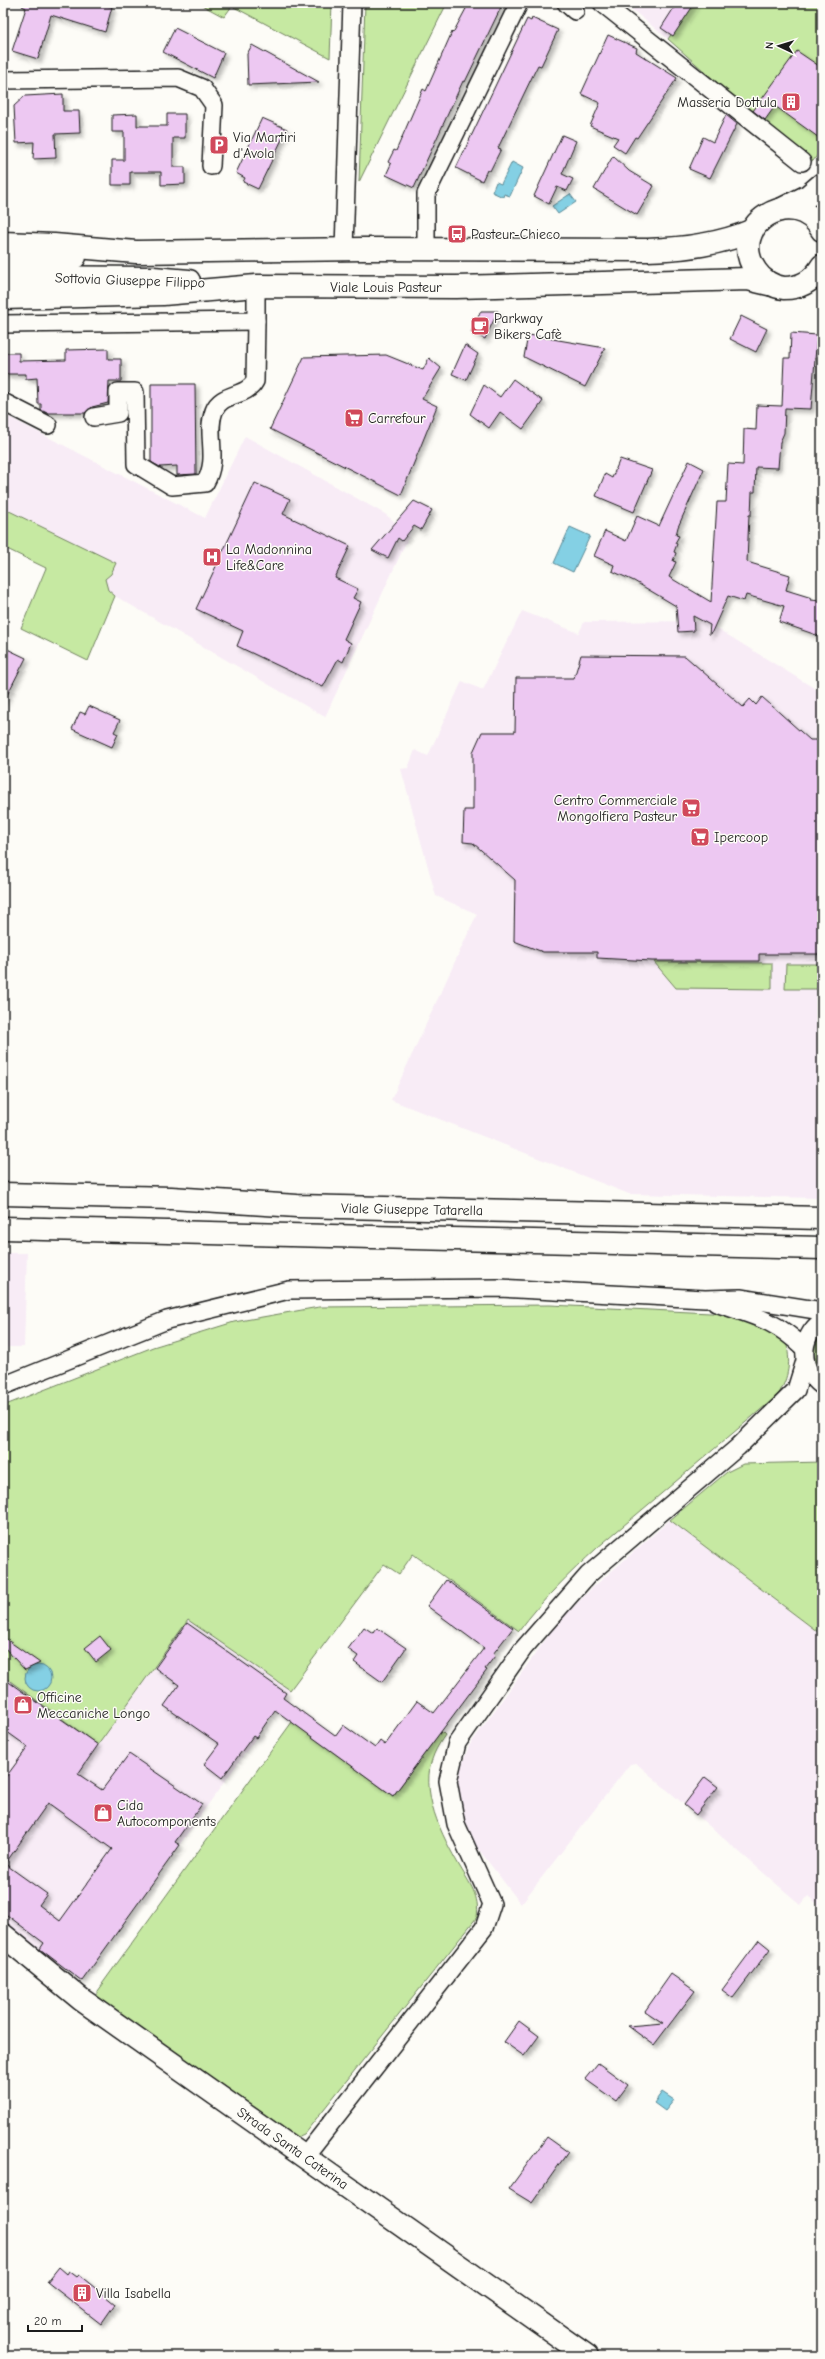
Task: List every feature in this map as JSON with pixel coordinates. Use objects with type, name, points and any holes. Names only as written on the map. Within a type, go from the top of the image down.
[{"type":"main road","points":[[782,210],[808,196],[822,184]]},
{"type":"main road","points":[[769,284],[759,276],[752,265],[748,253],[752,232],[762,218],[774,211],[799,210],[811,216],[822,230]]},
{"type":"main road","points":[[3,243],[54,245],[136,252],[344,249],[682,249],[728,240],[752,232]]},
{"type":"main road","name":"Sottovia Giuseppe Filippo","points":[[3,261],[38,260],[136,252]]},
{"type":"main road","points":[[814,281],[822,266]]},
{"type":"main road","name":"Sottovia Giuseppe Filippo","points":[[3,277],[153,278],[256,286]]},
{"type":"main road","name":"Viale Louis Pasteur","points":[[3,298],[163,294],[256,286],[456,287],[748,279],[788,288],[814,281]]},
{"type":"main road","name":"Viale Giuseppe Tatarella","points":[[3,1194],[171,1198],[297,1206],[822,1218]]},
{"type":"main road","name":"Viale Giuseppe Tatarella","points":[[3,1228],[822,1248]]},
{"type":"main road","name":"Strada Santa Caterina","points":[[3,1935],[82,2000],[587,2356]]},
{"type":"street","points":[[344,249],[352,3]]},
{"type":"street","points":[[426,249],[426,194],[519,3]]},
{"type":"street","points":[[602,3],[802,162]]},
{"type":"street","points":[[3,80],[178,78],[202,88],[214,105],[211,166]]},
{"type":"street","points":[[94,417],[118,414],[118,392],[136,392],[136,464],[172,486],[205,483],[212,472],[214,411],[222,400],[249,388],[255,380],[256,286]]},
{"type":"street","points":[[3,324],[256,320]]},
{"type":"street","points":[[3,402],[48,425]]},
{"type":"street","points":[[3,1386],[167,1320],[289,1290],[499,1288],[705,1299],[760,1300],[822,1311]]},
{"type":"street","points":[[705,1299],[756,1315],[788,1332],[805,1354],[809,1372],[822,1387]]},
{"type":"street","points":[[305,2156],[484,1928],[492,1904],[456,1824],[448,1781],[457,1743],[523,1649],[588,1575],[738,1447],[796,1390],[808,1336],[822,1321]]},
{"type":"street","points":[[796,1390],[822,1387]]},
{"type":"shaded area","points":[[624,3],[694,3],[668,39]]},
{"type":"shaded area","name":"La Madonnina Life&Care","points":[[3,414],[205,518],[245,436],[385,514],[410,534],[325,717],[115,596],[88,661],[21,628],[46,568],[3,547]]},
{"type":"shaded area","points":[[522,611],[579,633],[584,622],[705,621],[822,693],[822,1198],[629,1194],[391,1100],[477,914],[436,896],[401,769],[408,768],[415,750],[428,756],[462,681],[483,690]]},
{"type":"shaded area","points":[[3,1253],[27,1253],[24,1347],[3,1347]]},
{"type":"shaded area","points":[[670,1520],[822,1635],[822,1908],[808,1896],[801,1905],[636,1763],[630,1764],[521,1904],[476,1846],[462,1818],[457,1789],[458,1775],[469,1746],[556,1625],[590,1590]]},
{"type":"shaded area","name":"Cida Autocomponents","points":[[188,1619],[290,1690],[82,1981],[39,1950],[3,1919],[3,1676],[98,1745]]},
{"type":"green space","points":[[198,3],[332,3],[330,58],[232,6],[224,17]]},
{"type":"green space","points":[[365,3],[447,3],[359,182]]},
{"type":"green space","points":[[694,3],[822,3],[822,149],[813,161],[750,112],[668,39]]},
{"type":"green space","points":[[3,508],[116,563],[111,574],[105,579],[108,590],[115,596],[88,661],[21,628],[46,568],[3,547]]},
{"type":"green space","points":[[654,962],[772,963],[772,989],[676,988]]},
{"type":"green space","points":[[786,964],[822,964],[822,989],[785,989]]},
{"type":"green space","points":[[550,1305],[730,1314],[748,1318],[786,1341],[789,1363],[785,1382],[778,1395],[597,1548],[556,1588],[519,1631],[413,1554],[399,1574],[384,1564],[290,1690],[188,1620],[98,1745],[3,1676],[3,1406],[153,1347],[234,1322],[319,1307]]},
{"type":"green space","points":[[822,1334],[822,1370],[815,1357],[815,1347]]},
{"type":"green space","points":[[822,1462],[822,1635],[670,1520],[727,1472],[743,1464]]},
{"type":"green space","points":[[292,1722],[393,1796],[441,1731],[445,1735],[435,1751],[430,1768],[430,1797],[434,1812],[446,1841],[476,1896],[478,1910],[477,1917],[304,2134],[297,2137],[97,1997],[97,1991]]},
{"type":"water","points":[[512,162],[523,168],[510,196],[504,194],[503,197],[492,192],[496,182],[501,184]]},
{"type":"water","points":[[570,194],[576,202],[558,214],[552,206]]},
{"type":"water","points":[[570,527],[590,536],[573,572],[554,563]]},
{"type":"water","points":[[38,1665],[47,1669],[51,1678],[47,1687],[38,1691],[29,1687],[25,1678],[29,1669]]},
{"type":"water","points":[[662,2092],[674,2100],[665,2111],[654,2103]]},
{"type":"building","points":[[23,3],[100,3],[112,7],[105,32],[51,15],[38,59],[12,51],[26,8],[22,6]]},
{"type":"building","points":[[469,3],[503,3],[465,82],[463,81],[414,188],[386,175],[391,164],[388,162],[394,150],[396,151],[423,89],[426,91],[452,32],[453,33]]},
{"type":"building","points":[[677,3],[695,3],[673,36],[661,28]]},
{"type":"building","points":[[532,18],[558,30],[541,66],[538,65],[534,73],[498,148],[501,149],[490,171],[487,170],[482,181],[456,168],[527,19],[531,21]]},
{"type":"building","points":[[175,28],[224,53],[213,78],[163,52]]},
{"type":"building","points":[[608,35],[637,48],[636,52],[677,78],[637,138],[635,137],[625,153],[613,145],[618,138],[590,126],[600,103],[581,94]]},
{"type":"building","points":[[252,45],[319,82],[248,85],[247,54]]},
{"type":"building","name":"Masseria Dottula","points":[[797,51],[822,68],[822,140],[775,106],[765,120],[753,111]]},
{"type":"building","points":[[63,94],[63,111],[79,111],[80,133],[55,134],[56,158],[33,159],[34,142],[16,143],[14,106],[25,96]]},
{"type":"building","points":[[137,114],[137,126],[167,126],[167,114],[185,114],[185,138],[173,138],[173,167],[185,167],[185,184],[161,185],[161,172],[130,172],[130,185],[112,185],[112,160],[124,160],[124,132],[112,132],[112,115]]},
{"type":"building","points":[[726,115],[737,124],[710,178],[689,169],[703,137],[713,142]]},
{"type":"building","points":[[262,118],[287,129],[258,189],[243,182],[245,178],[236,173]]},
{"type":"building","points":[[562,135],[576,141],[562,174],[573,179],[567,191],[557,187],[549,204],[534,196]]},
{"type":"building","points":[[613,156],[629,171],[654,186],[637,215],[594,189]]},
{"type":"building","points":[[481,311],[498,311],[485,339],[471,332]]},
{"type":"building","points":[[741,316],[767,329],[756,352],[730,339]]},
{"type":"building","points":[[791,333],[817,335],[811,409],[785,408],[784,433],[780,442],[778,468],[756,467],[755,492],[752,492],[751,515],[749,515],[747,562],[790,575],[786,590],[812,598],[811,600],[821,601],[822,637],[779,622],[784,606],[746,595],[744,601],[728,596],[711,634],[709,634],[710,625],[693,616],[694,631],[678,632],[676,606],[634,581],[612,571],[614,565],[594,556],[605,531],[626,541],[637,516],[659,526],[689,461],[704,469],[678,527],[676,535],[679,536],[675,543],[677,544],[674,552],[676,553],[673,561],[676,562],[669,577],[711,602],[717,502],[726,502],[728,464],[743,465],[744,429],[756,430],[757,405],[782,406],[784,358],[790,358]]},
{"type":"building","points":[[528,335],[605,348],[585,387],[524,357]]},
{"type":"building","points":[[465,345],[478,354],[466,380],[452,374]]},
{"type":"building","points":[[108,349],[108,359],[121,359],[121,381],[109,381],[108,403],[92,407],[85,413],[47,413],[41,410],[41,404],[38,404],[37,378],[26,379],[26,374],[3,374],[3,353],[19,353],[19,361],[66,360],[66,350]]},
{"type":"building","name":"Carrefour","points":[[386,355],[423,370],[429,358],[441,368],[422,399],[437,406],[401,495],[270,429],[304,357]]},
{"type":"building","points":[[513,379],[543,401],[523,429],[500,412],[489,428],[470,414],[484,385],[500,397]]},
{"type":"building","points":[[151,384],[195,384],[196,474],[177,475],[177,466],[160,467],[151,462]]},
{"type":"building","points":[[620,459],[652,470],[634,512],[596,496],[605,474],[612,478]]},
{"type":"building","points":[[255,483],[290,499],[283,514],[350,546],[335,578],[358,589],[353,598],[361,602],[344,639],[351,643],[343,662],[338,659],[323,687],[237,646],[243,631],[196,609]]},
{"type":"building","points":[[414,501],[432,510],[421,530],[414,526],[402,541],[398,538],[388,558],[372,550]]},
{"type":"building","points":[[3,647],[26,658],[3,703]]},
{"type":"building","name":"Centro Commerciale Mongolfiera Pasteur","points":[[581,655],[685,656],[743,707],[750,699],[756,705],[762,697],[810,740],[822,740],[822,954],[759,954],[759,961],[652,961],[597,958],[597,952],[543,952],[514,941],[515,880],[473,843],[463,842],[464,810],[473,810],[473,752],[482,732],[515,732],[516,678],[574,678]]},
{"type":"building","points":[[89,706],[120,720],[114,732],[118,734],[112,747],[72,729],[80,712],[85,714]]},
{"type":"building","points":[[446,1580],[513,1628],[493,1654],[495,1656],[485,1669],[487,1670],[393,1796],[275,1710],[256,1738],[253,1736],[222,1778],[204,1764],[219,1744],[164,1706],[179,1685],[155,1668],[187,1623],[286,1693],[283,1698],[335,1736],[343,1725],[375,1748],[380,1741],[385,1745],[417,1701],[434,1713],[484,1648],[427,1606]]},
{"type":"building","points":[[364,1627],[373,1633],[377,1628],[406,1648],[382,1682],[354,1662],[358,1656],[348,1649]]},
{"type":"building","points":[[100,1636],[111,1650],[96,1662],[85,1648]]},
{"type":"building","points":[[3,1637],[40,1663],[25,1670],[3,1646]]},
{"type":"building","points":[[3,1678],[98,1745],[78,1774],[102,1790],[129,1754],[202,1804],[175,1842],[180,1845],[82,1981],[40,1949],[44,1943],[3,1912],[3,1781],[28,1747],[3,1729]],"holes":[[[48,1803],[112,1849],[60,1921],[39,1905],[47,1894],[5,1864]]]},
{"type":"building","points":[[705,1777],[718,1787],[696,1815],[684,1805]]},
{"type":"building","points":[[759,1940],[770,1949],[733,1998],[722,1990]]},
{"type":"building","points":[[671,1974],[695,1991],[654,2045],[628,2026],[663,2023],[645,2011]]},
{"type":"building","points":[[519,2021],[539,2036],[524,2056],[504,2042]]},
{"type":"building","points":[[598,2063],[628,2085],[616,2101],[585,2079]]},
{"type":"building","points":[[547,2137],[568,2152],[532,2203],[509,2189]]},
{"type":"building","name":"Villa Isabella","points":[[59,2267],[67,2274],[69,2271],[77,2277],[79,2275],[115,2304],[101,2324],[47,2282]]},
{"type":"place","name":"Masseria Dottula","points":[[791,102]]},
{"type":"place","name":"Via Martiri d'Avola","points":[[219,145]]},
{"type":"place","name":"Pasteur-Chieco","points":[[457,234]]},
{"type":"place","name":"Parkway Bikers Cafè","points":[[480,326]]},
{"type":"place","name":"Carrefour","points":[[354,418]]},
{"type":"place","name":"La Madonnina Life&Care","points":[[212,557]]},
{"type":"place","name":"Centro Commerciale Mongolfiera Pasteur","points":[[691,808]]},
{"type":"place","name":"Ipercoop","points":[[700,837]]},
{"type":"place","name":"Officine Meccaniche Longo","points":[[23,1705]]},
{"type":"place","name":"Cida Autocomponents","points":[[103,1813]]},
{"type":"place","name":"Villa Isabella","points":[[82,2293]]}]
